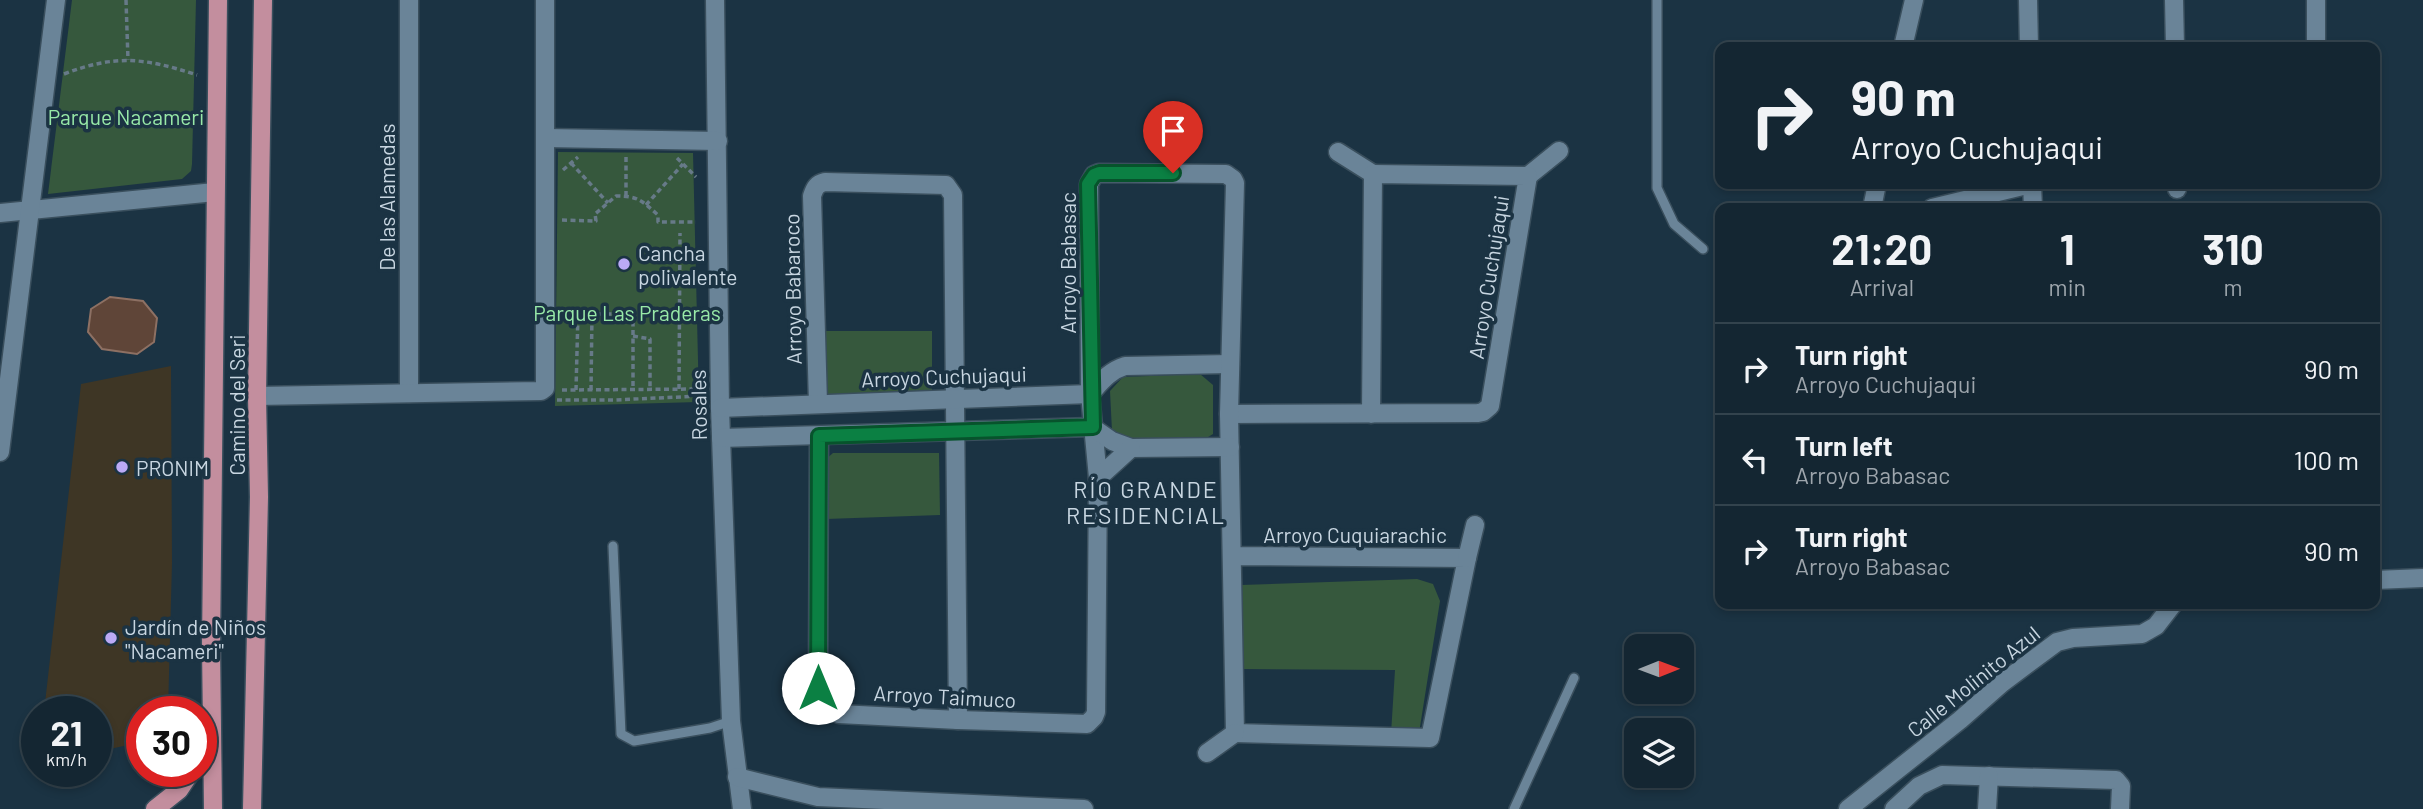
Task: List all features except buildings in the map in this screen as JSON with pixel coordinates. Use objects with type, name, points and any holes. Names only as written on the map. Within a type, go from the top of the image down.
[{"type":"main road","name":"Camino del Seri","points":[[213,809],[211,646],[218,0]]},
{"type":"main road","name":"Camino del Seri","points":[[251,809],[259,497],[257,396],[263,0]]},
{"type":"main road","points":[[203,696],[211,646]]},
{"type":"main road","points":[[155,809],[181,787]]},
{"type":"street","points":[[0,452],[55,0]]},
{"type":"street","name":"De las Alamedas","points":[[409,0],[409,393]]},
{"type":"street","points":[[257,396],[550,392],[545,0]]},
{"type":"street","name":"Rosales","points":[[715,0],[720,408],[732,721],[741,809]]},
{"type":"street","points":[[1904,42],[1913,0]]},
{"type":"street","points":[[2028,0],[2029,42]]},
{"type":"street","points":[[2174,0],[2175,42]]},
{"type":"street","points":[[2316,0],[2316,42]]},
{"type":"street","points":[[546,138],[718,141]]},
{"type":"street","points":[[1528,176],[1559,150]]},
{"type":"street","points":[[1338,152],[1373,174],[1371,414]]},
{"type":"street","name":"Arroyo Babasac","points":[[1090,394],[1088,184],[1094,175],[1099,173],[1222,173],[1233,178],[1229,414]]},
{"type":"street","name":"Arroyo Cuchujaqui","points":[[1229,414],[1478,413],[1490,406],[1528,176],[1373,174]]},
{"type":"street","name":"Arroyo Babaroco","points":[[818,403],[812,196],[818,184],[825,182],[940,184],[951,188],[954,398]]},
{"type":"street","points":[[1953,203],[2010,189]]},
{"type":"street","points":[[0,213],[215,192]]},
{"type":"street","points":[[1090,394],[1106,375],[1125,366],[1230,363]]},
{"type":"street","name":"Arroyo Cuchujaqui","points":[[720,408],[1090,394]]},
{"type":"street","name":"Arroyo Taimuco","points":[[819,436],[818,688],[826,706],[839,713],[1087,724],[1094,717],[1098,478],[1090,394]]},
{"type":"street","points":[[954,398],[958,720]]},
{"type":"street","name":"Arroyo Cuquiarachic","points":[[1229,414],[1235,733],[1437,742],[1466,558],[1233,556]]},
{"type":"street","points":[[721,438],[1093,427],[1112,441],[1131,448],[1230,447]]},
{"type":"street","points":[[1098,478],[1131,448]]},
{"type":"street","points":[[1466,558],[1475,525]]},
{"type":"street","points":[[2380,580],[2423,578]]},
{"type":"street","name":"Calle Molinito Azul","points":[[1848,809],[2002,683],[2057,642],[2073,638],[2142,634],[2156,626],[2169,609]]},
{"type":"street","points":[[1206,753],[1235,733]]},
{"type":"street","points":[[1894,809],[1919,786],[1942,775],[2116,780],[2121,786],[2120,809]]},
{"type":"street","points":[[1987,809],[1989,776]]},
{"type":"street","points":[[737,777],[812,803],[943,801],[1084,809]]},
{"type":"lane","points":[[1657,0],[1657,188],[1674,225],[1703,249]]},
{"type":"lane","points":[[613,547],[621,734],[634,741],[710,728],[732,721]]},
{"type":"lane","points":[[1514,809],[1574,678]]},
{"type":"path","points":[[126,0],[128,60]]},
{"type":"path","points":[[61,75],[90,64],[128,60],[168,65],[197,75]]},
{"type":"path","points":[[556,176],[584,150]]},
{"type":"path","points":[[626,151],[626,196]]},
{"type":"path","points":[[670,152],[696,177]]},
{"type":"path","points":[[571,163],[608,203]]},
{"type":"path","points":[[646,205],[683,164]]},
{"type":"path","points":[[555,220],[596,221],[595,214],[616,196],[626,196],[636,197],[646,205],[658,215],[658,222],[696,222]]},
{"type":"path","points":[[679,390],[680,233]]},
{"type":"path","points":[[576,390],[578,313]]},
{"type":"path","points":[[591,390],[592,313]]},
{"type":"path","points":[[564,314],[633,314],[634,390]]},
{"type":"path","points":[[634,336],[650,339],[650,390]]},
{"type":"path","points":[[550,392],[701,389]]},
{"type":"path","points":[[550,392],[614,400],[701,396]]},
{"type":"shaded area","points":[[171,366],[172,563],[168,696],[126,696],[126,745],[112,749],[112,696],[46,696],[81,384]]},
{"type":"green space","name":"Parque Nacameri","points":[[72,0],[196,0],[192,164],[191,171],[182,179],[48,194]]},
{"type":"green space","name":"Parque Las Praderas","points":[[558,152],[693,153],[699,402],[555,406]]},
{"type":"green space","points":[[822,331],[932,331],[932,395],[824,398]]},
{"type":"green space","points":[[1200,374],[1213,385],[1213,434],[1200,442],[1126,444],[1112,431],[1110,391],[1123,377]]},
{"type":"green space","points":[[833,453],[939,453],[940,515],[826,519],[825,460]]},
{"type":"green space","points":[[1417,579],[1433,584],[1440,601],[1419,733],[1391,734],[1395,670],[1243,669],[1241,585]]},
{"type":"place","name":"Cancha polivalente","points":[[624,264]]},
{"type":"place","name":"PRONIM","points":[[122,467]]},
{"type":"place","name":"Jardín de Niños \"Nacameri\"","points":[[111,638]]},
{"type":"district","name":"RÍO GRANDE RESIDENCIAL","points":[[1146,502]]},
{"type":"route","points":[[818,688],[819,436],[1093,427],[1090,394],[1088,184],[1094,175],[1099,173],[1173,173]]}]
